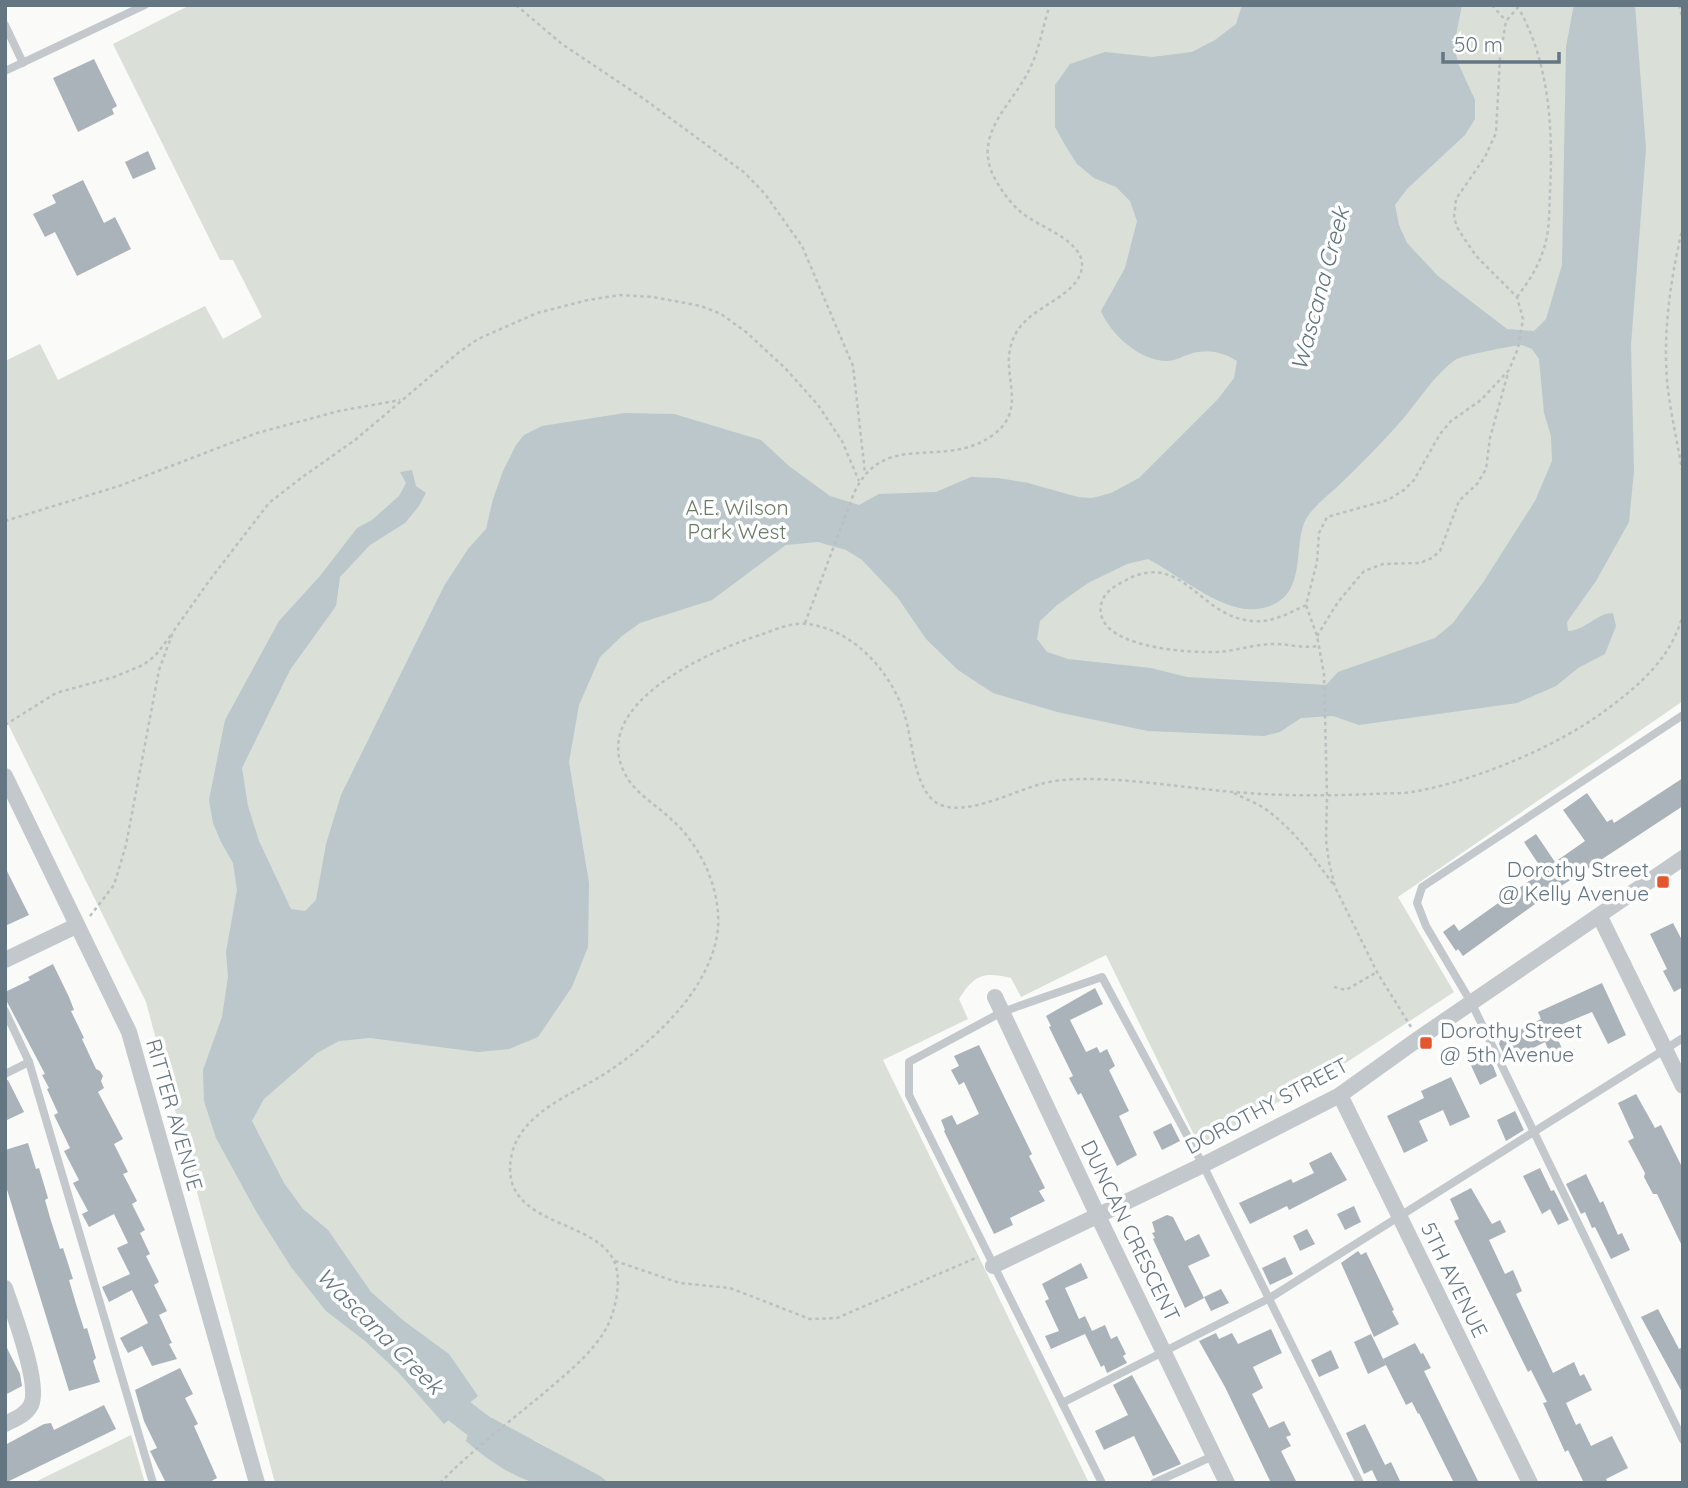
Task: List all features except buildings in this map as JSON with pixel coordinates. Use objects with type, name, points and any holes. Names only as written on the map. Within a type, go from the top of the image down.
[{"type":"street","name":"RITTER AVENUE","points":[[5,776],[129,1032],[257,1483]]},
{"type":"street","name":"DOROTHY STREET","points":[[990,1260],[1098,1216],[1340,1095],[1683,858]]},
{"type":"street","points":[[1600,917],[1683,1086]]},
{"type":"street","points":[[5,960],[76,926]]},
{"type":"street","name":"DUNCAN CRESCENT","points":[[995,997],[1227,1483]]},
{"type":"street","name":"5TH AVENUE","points":[[1340,1095],[1530,1483]]},
{"type":"street","points":[[5,1288],[34,1380],[34,1397],[30,1407],[20,1417],[5,1424]]},
{"type":"lane","points":[[5,71],[145,5]]},
{"type":"lane","points":[[5,25],[23,63]]},
{"type":"lane","points":[[1683,715],[1422,887],[1417,903],[1426,926],[1472,1004],[1683,1440]]},
{"type":"lane","points":[[1101,1483],[909,1095],[909,1062],[1002,1012],[1102,976],[1203,1165],[1360,1483]]},
{"type":"lane","points":[[5,1012],[29,1062],[153,1483]]},
{"type":"lane","points":[[1062,1402],[1268,1299],[1683,1038]]},
{"type":"lane","points":[[5,1074],[29,1062]]},
{"type":"lane","points":[[1154,1483],[1213,1456]]},
{"type":"path","points":[[516,5],[562,44],[644,99],[745,173],[765,194],[802,246],[853,366],[865,473]]},
{"type":"path","points":[[805,623],[854,493],[865,473],[879,461],[891,456],[968,447],[999,430],[1008,419],[1013,404],[1009,360],[1010,346],[1015,334],[1031,315],[1072,287],[1081,273],[1083,264],[1074,246],[1032,222],[1019,211],[1000,187],[988,159],[987,144],[991,130],[1032,65],[1050,5]]},
{"type":"path","points":[[1492,5],[1506,21]]},
{"type":"path","points":[[1679,5],[1683,20]]},
{"type":"path","points":[[1317,636],[1338,602],[1364,571],[1382,565],[1420,563],[1440,551],[1459,501],[1477,484],[1486,469],[1493,429],[1509,370],[1518,348],[1523,318],[1517,297],[1476,256],[1454,218],[1456,199],[1485,157],[1496,133],[1499,69],[1506,21],[1519,7],[1529,27],[1546,86],[1552,144],[1548,230],[1544,248],[1532,277],[1517,297]]},
{"type":"path","points":[[1683,226],[1670,293],[1666,336],[1667,378],[1683,476]]},
{"type":"path","points":[[5,725],[57,693],[114,677],[144,664],[155,656],[269,503],[355,440],[458,353],[478,339],[537,313],[620,295],[653,297],[721,314],[746,332],[785,368],[818,405],[842,441],[859,481]]},
{"type":"path","points":[[1335,887],[1326,840],[1324,674],[1317,636],[1306,605],[1317,562],[1319,533],[1327,517],[1388,500],[1404,490],[1414,480],[1440,434],[1451,421],[1481,400],[1509,370]]},
{"type":"path","points":[[5,521],[119,486],[257,433],[339,411],[404,399]]},
{"type":"path","points":[[1306,605],[1265,621],[1241,620],[1218,609],[1174,576],[1155,570],[1135,576],[1110,590],[1100,610],[1104,624],[1111,631],[1138,643],[1196,652],[1220,652],[1268,644],[1308,648],[1318,646]]},
{"type":"path","points":[[440,1483],[586,1355],[606,1330],[614,1306],[617,1272],[614,1261],[598,1244],[528,1206],[514,1185],[511,1170],[516,1143],[524,1130],[558,1100],[603,1075],[656,1035],[691,992],[715,947],[717,903],[708,873],[681,828],[630,782],[621,761],[619,750],[624,726],[631,713],[658,684],[688,665],[760,634],[805,623],[845,639],[859,647],[884,674],[906,717],[924,791],[940,805],[951,808],[978,804],[1039,784],[1072,779],[1143,781],[1232,792],[1327,796],[1415,792],[1522,757],[1562,738],[1610,706],[1649,674],[1668,653],[1683,614]]},
{"type":"path","points":[[76,926],[89,918],[114,885],[126,845],[159,670],[173,632]]},
{"type":"path","points":[[1232,792],[1266,809],[1309,850],[1335,887],[1377,972],[1418,1039]]},
{"type":"path","points":[[1334,987],[1346,990],[1377,972]]},
{"type":"path","points":[[614,1261],[680,1283],[730,1287],[810,1320],[836,1318],[990,1260]]},
{"type":"green space","name":"A.E. Wilson Park West","points":[[190,5],[1683,5],[1683,701],[1398,897],[1454,992],[1321,1079],[1199,1145],[1106,955],[1021,997],[1011,978],[993,975],[980,977],[959,999],[968,1019],[883,1060],[1089,1483],[609,1483],[534,1440],[521,1476],[534,1483],[275,1483],[146,1002],[5,718],[5,361],[40,344],[58,380],[205,306],[223,339],[262,317],[233,260],[220,260],[113,44]]},
{"type":"green space","points":[[131,1435],[145,1483],[33,1483]]},
{"type":"water","points":[[1242,5],[1462,5],[1454,45],[1458,63],[1475,100],[1475,119],[1465,135],[1407,189],[1395,205],[1399,225],[1407,243],[1438,276],[1507,329],[1534,331],[1546,319],[1562,265],[1566,47],[1573,9],[1575,5],[1635,5],[1646,149],[1631,345],[1634,471],[1629,522],[1596,581],[1567,622],[1568,631],[1575,630],[1601,616],[1613,613],[1616,626],[1605,654],[1578,668],[1556,686],[1517,703],[1359,725],[1333,716],[1301,718],[1280,732],[1264,736],[1148,731],[1057,712],[993,693],[958,670],[926,639],[898,598],[862,560],[846,550],[818,542],[786,545],[712,600],[640,623],[600,657],[579,705],[569,762],[589,883],[588,947],[572,987],[538,1037],[509,1049],[478,1052],[370,1038],[339,1041],[317,1053],[264,1099],[252,1121],[284,1183],[303,1209],[328,1230],[371,1292],[404,1321],[449,1354],[478,1396],[444,1424],[398,1372],[365,1341],[326,1311],[291,1267],[257,1213],[216,1138],[204,1101],[203,1070],[222,1017],[228,977],[226,952],[237,890],[233,863],[213,823],[209,800],[225,720],[279,621],[320,576],[357,528],[372,520],[399,496],[406,483],[400,472],[412,470],[416,486],[426,493],[419,506],[405,523],[370,545],[340,577],[336,606],[290,670],[242,768],[248,806],[259,841],[291,909],[305,911],[316,900],[326,844],[341,795],[444,586],[468,549],[486,529],[503,471],[524,435],[542,426],[625,413],[674,414],[761,440],[789,466],[830,496],[859,505],[879,494],[936,492],[971,477],[1028,483],[1078,497],[1092,498],[1111,493],[1139,478],[1218,399],[1234,378],[1237,361],[1221,353],[1208,351],[1169,361],[1148,357],[1120,338],[1106,320],[1101,311],[1125,268],[1137,221],[1130,201],[1116,187],[1094,178],[1077,164],[1065,145],[1055,127],[1055,85],[1070,64],[1105,52],[1152,57],[1192,52],[1215,40],[1236,24]],"holes":[[[1522,345],[1532,349],[1539,359],[1544,413],[1551,436],[1552,461],[1535,501],[1484,581],[1453,623],[1435,638],[1338,672],[1326,685],[1187,677],[1151,668],[1068,659],[1047,652],[1037,639],[1040,621],[1057,605],[1088,583],[1127,564],[1148,559],[1201,592],[1230,605],[1257,609],[1274,604],[1285,596],[1292,585],[1306,519],[1386,438],[1440,373],[1455,360],[1467,356]]]},
{"type":"water","points":[[478,1418],[492,1418],[609,1483],[539,1483],[514,1475],[466,1441],[470,1426]]},
{"type":"waterway","name":"Wascana Creek","points":[[434,1382],[459,1411],[502,1444]]},
{"type":"place","name":"Dorothy Street @ Kelly Avenue","points":[[1663,882]]},
{"type":"place","name":"Dorothy Street @ 5th Avenue","points":[[1426,1043]]}]
